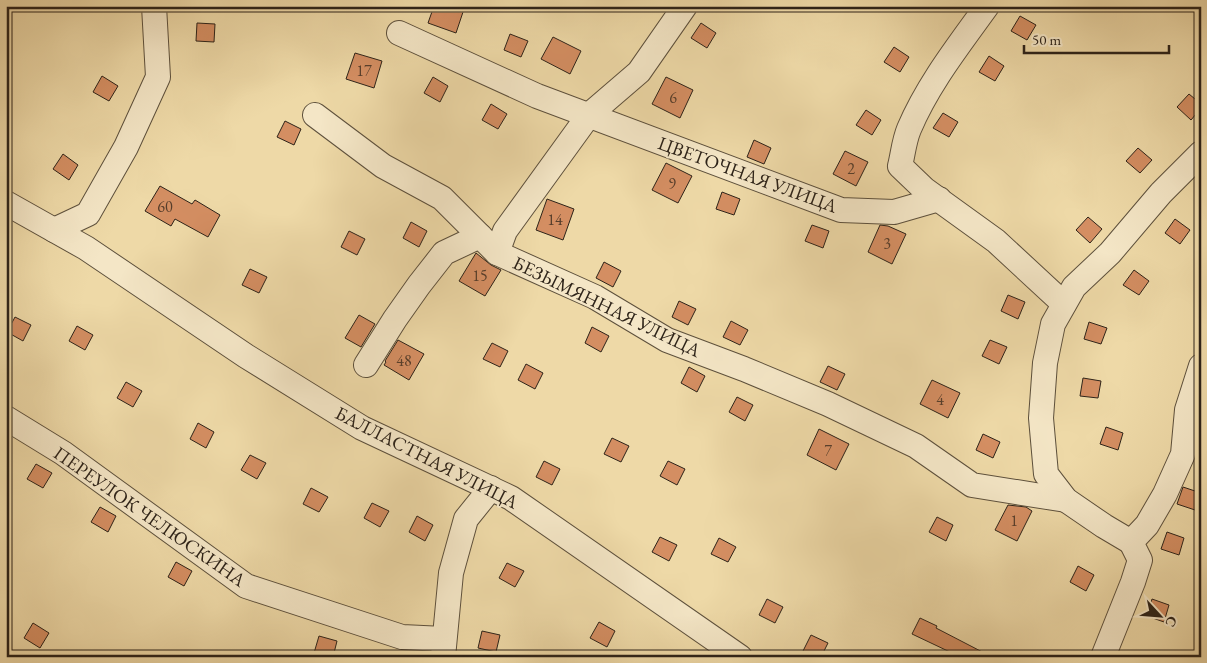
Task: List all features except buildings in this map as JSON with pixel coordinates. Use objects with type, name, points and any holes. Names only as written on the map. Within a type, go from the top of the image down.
[{"type":"street","points":[[54,230],[88,214],[126,147],[158,77],[154,6]]},
{"type":"street","points":[[497,253],[505,231],[589,115],[639,72],[685,6]]},
{"type":"street","points":[[987,6],[930,88],[909,130],[900,166],[924,189],[996,240],[1064,304]]},
{"type":"street","name":"ЦВЕТОЧНАЯ УЛИЦА","points":[[399,33],[537,96],[841,210],[894,212],[939,199]]},
{"type":"street","name":"БЕЗЫМЯННАЯ УЛИЦА","points":[[315,115],[383,166],[442,198],[497,253],[595,297],[668,340],[828,404],[916,446],[972,485],[1066,500]]},
{"type":"street","points":[[1103,657],[1140,560],[1130,542],[1066,500],[1046,474],[1041,418],[1046,354],[1052,324],[1074,287],[1110,253],[1161,193],[1201,153]]},
{"type":"street","name":"БАЛЛАСТНАЯ УЛИЦА","points":[[6,203],[86,248],[246,356],[362,428],[511,498],[740,657]]},
{"type":"street","points":[[366,365],[394,320],[444,253],[480,236]]},
{"type":"street","points":[[1130,542],[1147,525],[1165,494],[1183,454],[1187,410],[1201,366]]},
{"type":"street","name":"ПЕРЕУЛОК ЧЕЛЮСКИНА","points":[[6,418],[63,453],[246,586],[402,637],[444,648]]},
{"type":"street","points":[[444,648],[451,573],[466,519],[491,488]]}]
